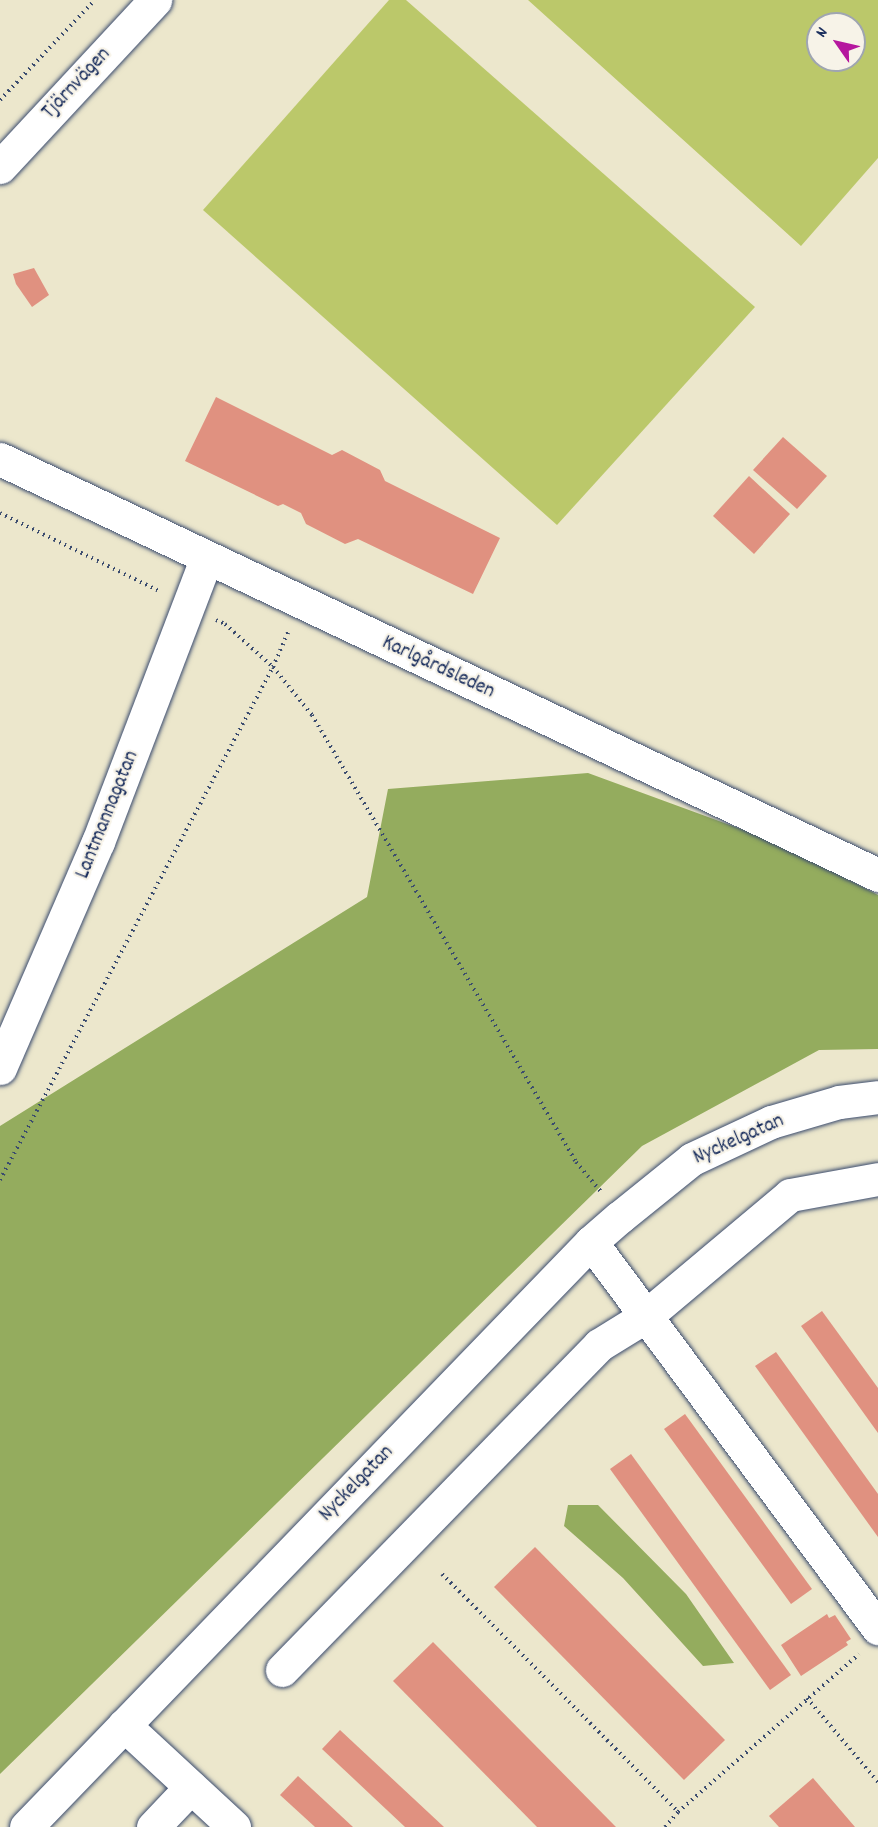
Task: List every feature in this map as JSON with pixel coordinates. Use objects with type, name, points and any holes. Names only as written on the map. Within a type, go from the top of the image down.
[{"type":"street","name":"Tjärnvägen","points":[[0,167],[155,0]]},
{"type":"street","name":"Karlgårdsleden","points":[[0,459],[878,875]]},
{"type":"street","name":"Lantmannagatan","points":[[0,1068],[98,842],[207,559]]},
{"type":"street","name":"Nyckelgatan","points":[[26,1827],[591,1242],[620,1217],[692,1159],[761,1127],[839,1102],[878,1097]]},
{"type":"street","points":[[282,1670],[599,1345],[646,1316],[790,1195],[878,1179]]},
{"type":"street","points":[[591,1242],[646,1316],[869,1640]]},
{"type":"street","points":[[124,1725],[234,1827]]},
{"type":"street","points":[[153,1827],[191,1787]]},
{"type":"path","points":[[0,100],[95,0]]},
{"type":"path","points":[[0,513],[225,624],[273,667],[312,715],[576,1162],[620,1217]]},
{"type":"path","points":[[0,1180],[273,667],[300,603]]},
{"type":"path","points":[[442,1574],[678,1812]]},
{"type":"path","points":[[665,1827],[678,1812],[869,1640]]},
{"type":"path","points":[[807,1698],[878,1782]]},
{"type":"green space","points":[[389,0],[406,0],[755,307],[557,525],[203,210]]},
{"type":"green space","points":[[528,0],[878,0],[878,158],[801,246]]},
{"type":"green space","points":[[588,773],[776,842],[878,895],[878,1049],[819,1050],[642,1146],[0,1774],[0,1126],[367,897],[388,789]]},
{"type":"green space","points":[[568,1505],[598,1505],[686,1594],[734,1663],[703,1666],[623,1578],[564,1526]]},
{"type":"building","points":[[34,268],[49,295],[32,307],[16,284],[13,274]]},
{"type":"building","points":[[216,397],[332,455],[342,450],[380,470],[385,481],[500,538],[473,594],[358,539],[345,544],[306,524],[301,513],[283,504],[278,506],[185,461]]},
{"type":"building","points":[[783,437],[827,476],[797,509],[753,470]]},
{"type":"building","points":[[749,476],[790,514],[754,554],[713,516]]},
{"type":"building","points":[[822,1311],[878,1388],[878,1433],[801,1326]]},
{"type":"building","points":[[776,1352],[878,1494],[878,1537],[755,1366]]},
{"type":"building","points":[[685,1414],[812,1589],[791,1604],[664,1429]]},
{"type":"building","points":[[631,1454],[791,1675],[770,1690],[610,1469]]},
{"type":"building","points":[[535,1547],[725,1740],[684,1780],[494,1587]]},
{"type":"building","points":[[827,1614],[829,1618],[835,1615],[851,1639],[846,1642],[848,1645],[801,1676],[781,1645]]},
{"type":"building","points":[[433,1642],[616,1827],[537,1827],[393,1681]]},
{"type":"building","points":[[340,1730],[444,1827],[405,1827],[322,1749]]},
{"type":"building","points":[[298,1776],[353,1827],[315,1827],[280,1795]]},
{"type":"building","points":[[813,1778],[855,1827],[779,1827],[769,1816]]}]
